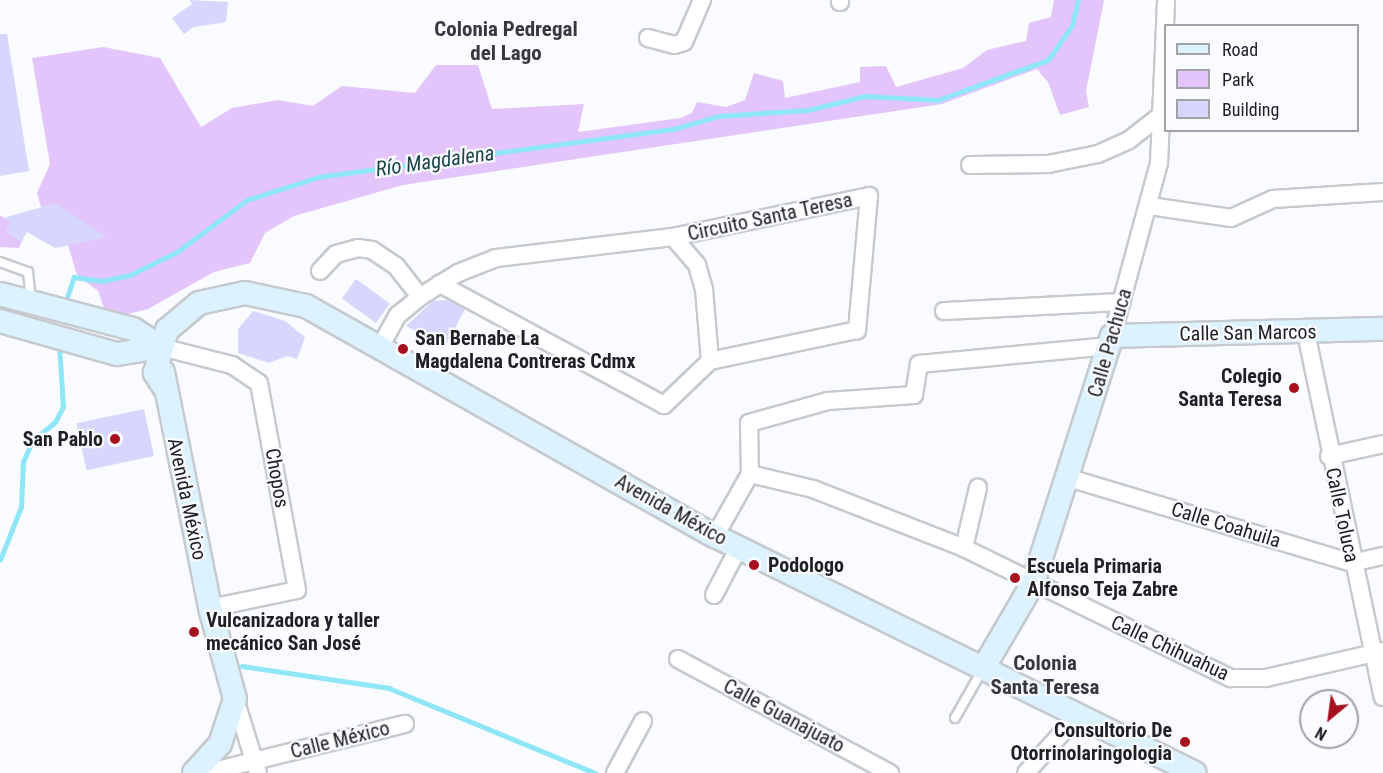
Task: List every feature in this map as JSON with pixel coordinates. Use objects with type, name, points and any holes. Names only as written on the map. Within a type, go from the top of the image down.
[{"type":"street","points":[[648,38],[674,45],[684,42],[702,0]]},
{"type":"street","name":"Calle Pachuca","points":[[1165,24],[1166,0]]},
{"type":"street","name":"Calle Pachuca","points":[[984,667],[1033,583],[1069,478],[1111,341],[1150,206],[1159,163],[1164,46]]},
{"type":"street","points":[[970,165],[1048,164],[1098,154],[1129,140],[1161,115]]},
{"type":"street","points":[[1150,206],[1231,218],[1273,199],[1383,192]]},
{"type":"street","name":"Circuito Santa Teresa","points":[[380,347],[398,315],[420,297],[440,284],[496,258],[673,237],[869,196],[857,330],[710,362],[704,289],[697,265],[673,237]]},
{"type":"street","points":[[320,271],[336,254],[372,250],[396,266],[420,297]]},
{"type":"street","points":[[440,284],[664,405],[710,362]]},
{"type":"street","name":"Avenida México","points":[[235,699],[210,608],[160,384],[162,347],[167,330],[199,303],[245,293],[306,306],[715,536],[1195,773]]},
{"type":"street","points":[[0,294],[116,324],[162,347]]},
{"type":"street","points":[[944,311],[1122,302]]},
{"type":"street","points":[[0,321],[106,352],[126,355],[162,347]]},
{"type":"street","name":"Calle San Marcos","points":[[1111,341],[1383,329]]},
{"type":"street","name":"Calle Toluca","points":[[1306,333],[1352,563],[1379,652],[1383,697]]},
{"type":"street","points":[[715,536],[750,474],[749,423],[828,402],[914,395],[919,364],[1111,341]]},
{"type":"street","name":"Chopos","points":[[162,347],[232,365],[259,383],[297,590],[210,608]]},
{"type":"street","points":[[106,352],[160,384]]},
{"type":"street","points":[[1329,456],[1383,444]]},
{"type":"street","name":"Calle Chihuahua","points":[[750,474],[813,489],[964,548],[1231,678],[1266,678],[1379,652]]},
{"type":"street","name":"Calle Coahuila","points":[[1069,478],[1352,563],[1383,556]]},
{"type":"street","points":[[964,548],[978,488]]},
{"type":"street","points":[[714,595],[739,548]]},
{"type":"street","name":"Calle Guanajuato","points":[[678,659],[890,773]]},
{"type":"street","points":[[235,699],[256,767]]},
{"type":"street","points":[[194,773],[220,744],[235,699]]},
{"type":"street","points":[[1026,773],[1078,715]]},
{"type":"street","points":[[615,773],[643,721]]},
{"type":"street","name":"Calle México","points":[[205,773],[256,767],[405,724]]},
{"type":"lane","points":[[0,262],[28,272],[36,304]]},
{"type":"lane","points":[[955,718],[984,667]]},
{"type":"green space","points":[[1054,0],[1104,0],[1086,91],[1089,107],[1060,115],[1048,82],[1037,69],[942,104],[403,185],[294,216],[265,233],[250,263],[214,272],[148,309],[108,319],[98,291],[77,275],[68,245],[106,237],[41,207],[37,193],[50,164],[32,58],[103,47],[160,58],[201,127],[232,108],[278,100],[313,106],[342,86],[415,93],[436,65],[478,65],[492,109],[584,104],[578,132],[681,118],[692,113],[697,102],[726,107],[745,100],[754,73],[783,81],[785,98],[860,82],[860,67],[886,66],[896,87],[963,68],[987,50],[1026,41],[1029,23],[1051,17]]},
{"type":"green space","points":[[0,215],[11,223],[6,232],[22,241],[19,248],[0,247]]},
{"type":"building","points":[[190,0],[228,2],[226,22],[194,27],[184,34],[172,18],[192,4]]},
{"type":"building","points":[[0,34],[7,34],[29,171],[0,176]]},
{"type":"building","points":[[56,203],[107,237],[55,248],[27,232],[22,241],[6,232],[11,223],[3,218]]},
{"type":"building","points":[[356,279],[390,304],[376,323],[342,298]]},
{"type":"building","points":[[447,300],[465,309],[445,347],[406,326],[433,301]]},
{"type":"building","points":[[253,311],[285,321],[305,337],[297,359],[287,356],[269,363],[238,353],[238,329]]},
{"type":"building","name":"San Pablo","points":[[144,409],[154,456],[86,470],[77,423]]},
{"type":"waterway","name":"Río Magdalena","points":[[65,304],[74,277],[102,281],[130,275],[177,252],[247,200],[318,177],[673,129],[719,116],[808,110],[866,96],[938,100],[1048,60],[1072,26],[1078,0]]},
{"type":"waterway","name":"Río Magdalena","points":[[0,560],[21,507],[23,462],[33,440],[55,422],[63,407],[59,345]]},
{"type":"waterway","points":[[242,666],[389,688],[595,773]]},
{"type":"place","name":"San Bernabe La Magdalena Contreras Cdmx","points":[[403,349]]},
{"type":"place","name":"Colegio Santa Teresa","points":[[1294,388]]},
{"type":"place","name":"San Pablo","points":[[115,439]]},
{"type":"place","name":"Podologo","points":[[754,565]]},
{"type":"place","name":"Escuela Primaria Alfonso Teja Zabre","points":[[1015,578]]},
{"type":"place","name":"Vulcanizadora y taller mecánico San José","points":[[194,632]]},
{"type":"place","name":"Consultorio De Otorrinolaringologia","points":[[1185,742]]},
{"type":"district","name":"Colonia Pedregal del Lago","points":[[506,41]]},
{"type":"district","name":"Colonia Santa Teresa","points":[[1045,675]]}]
